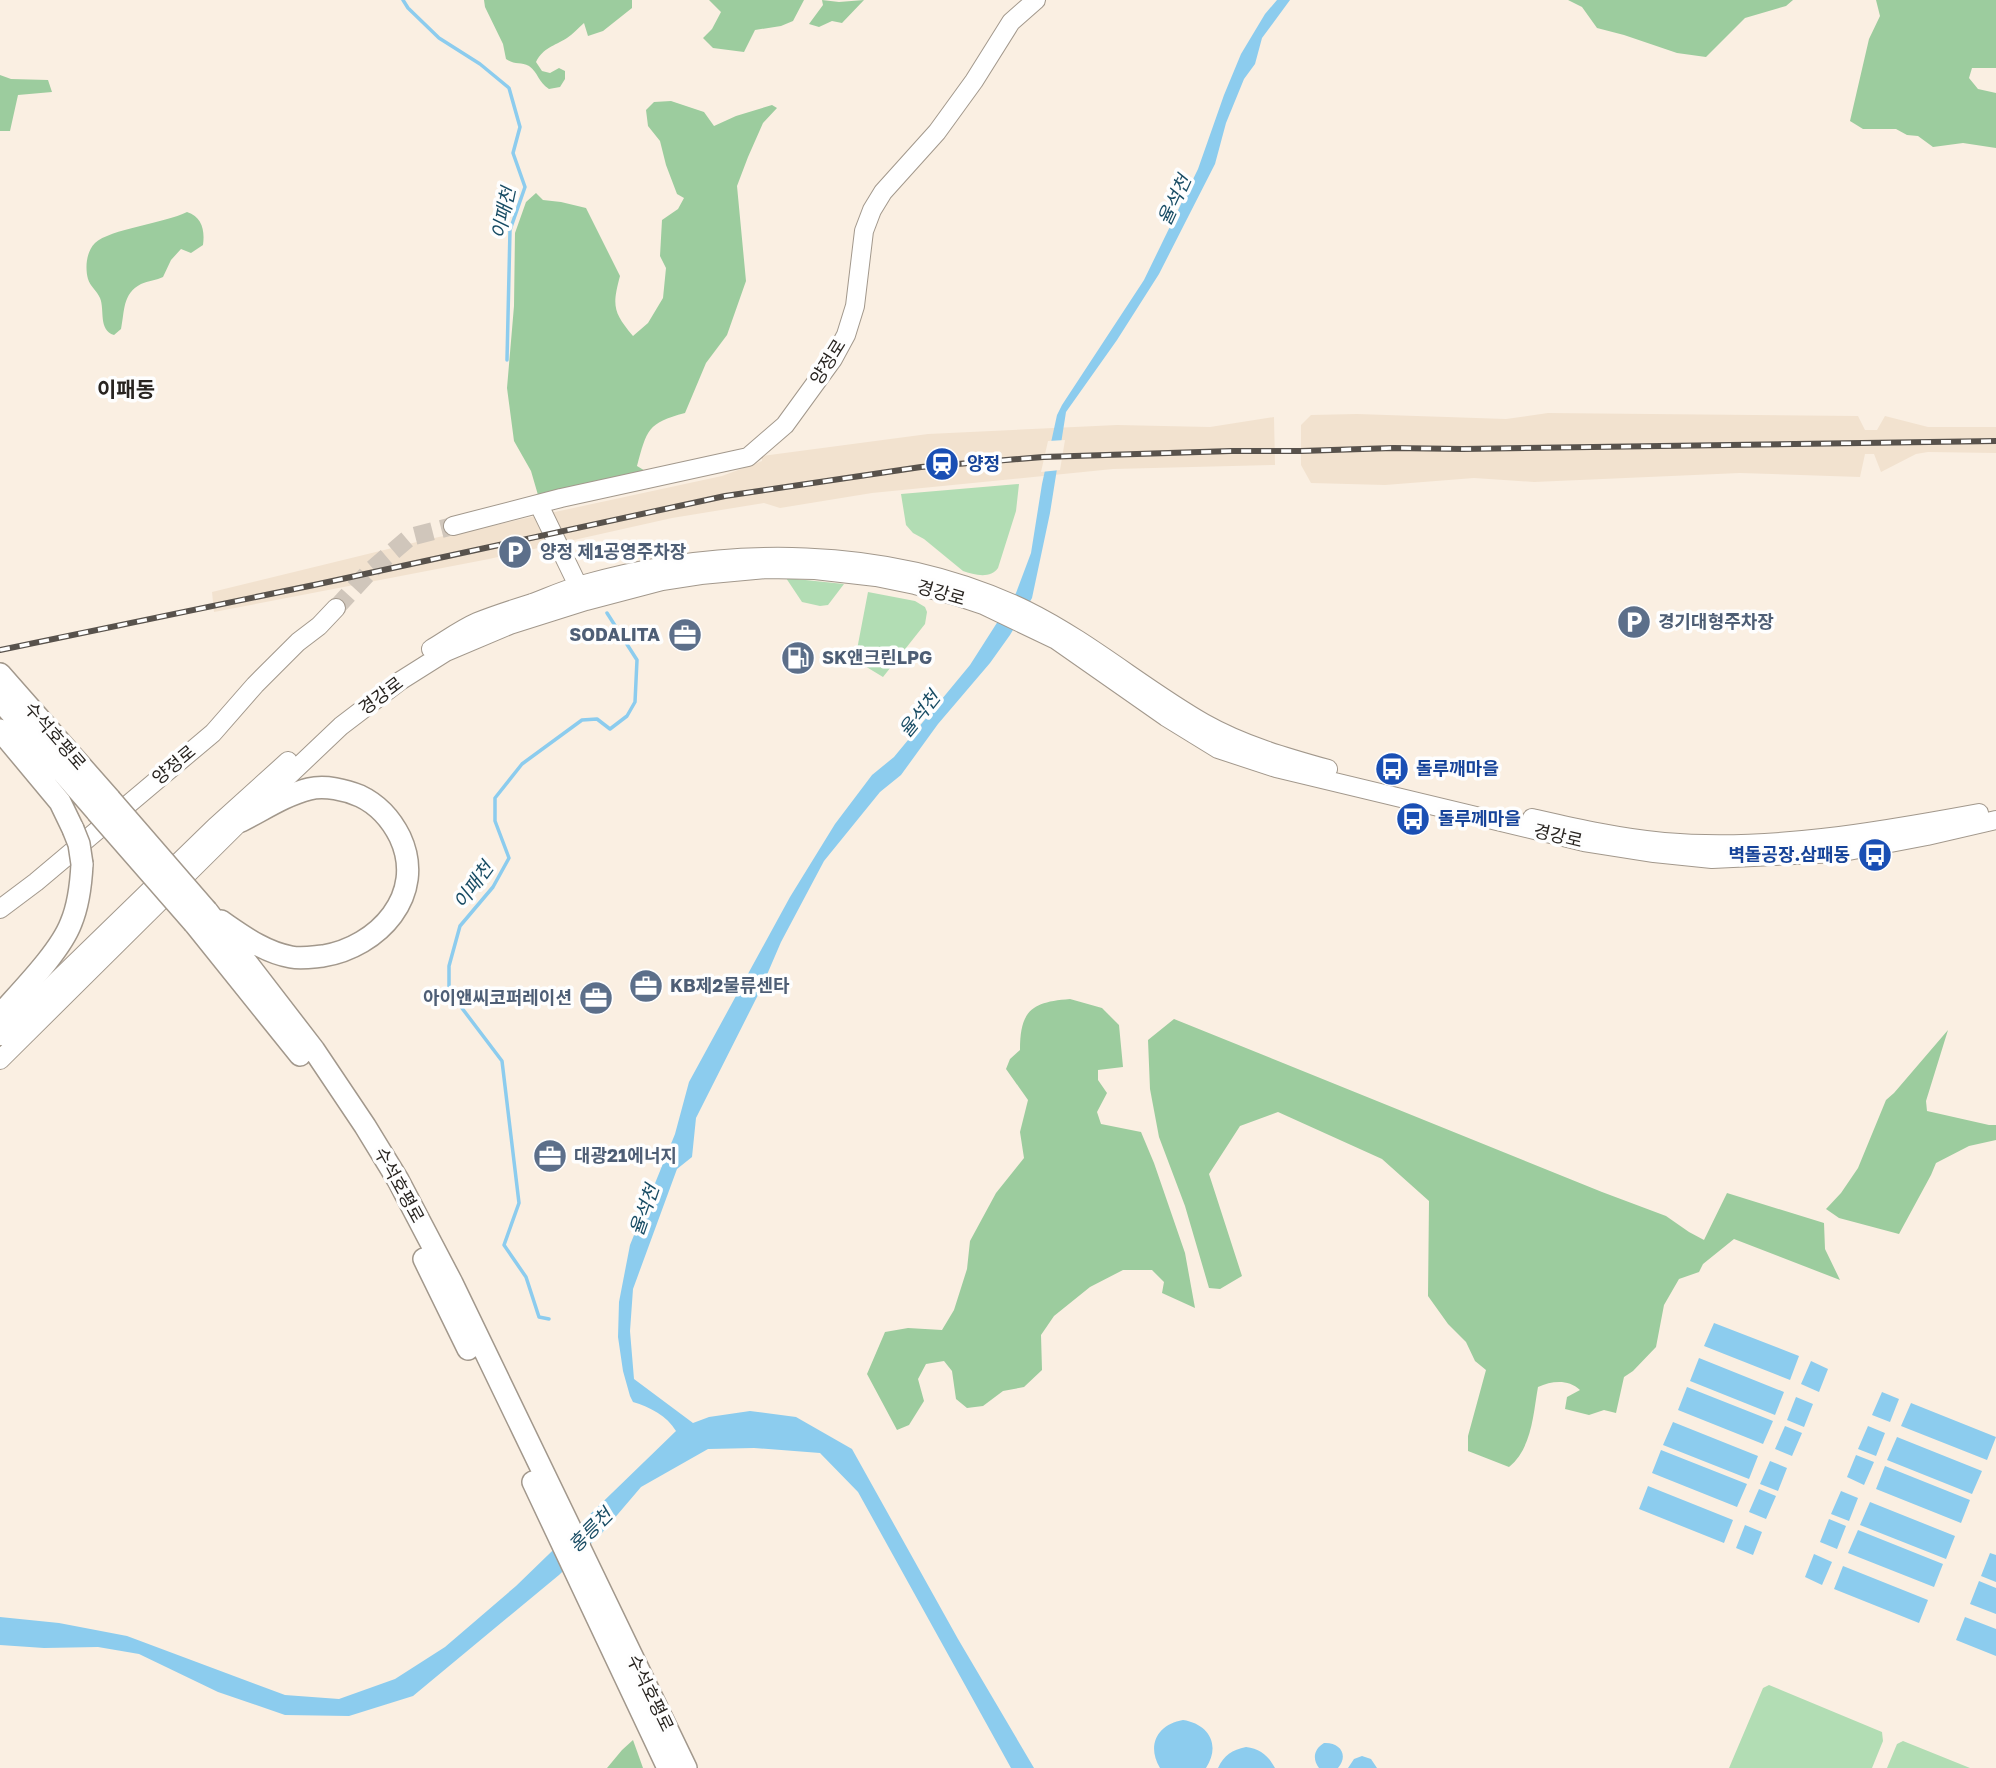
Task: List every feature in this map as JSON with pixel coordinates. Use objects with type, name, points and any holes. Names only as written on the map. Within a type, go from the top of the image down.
[{"type":"highway","name":"수석호평로","points":[[2,685],[314,1050],[365,1126],[392,1169],[452,1283],[529,1458],[604,1615],[686,1768]]},
{"type":"highway","points":[[0,730],[60,802],[79,844],[82,864],[81,883],[71,925],[61,943],[0,1016]]},
{"type":"highway","points":[[200,917],[264,950],[292,958],[307,958],[347,950],[374,935],[388,922],[399,904],[406,887],[405,847],[396,829],[377,806],[353,793],[326,788],[310,789],[283,799],[241,821]]},
{"type":"highway","name":"수석호평로","points":[[604,1615],[668,1768]]},
{"type":"main road","name":"양정로","points":[[453,526],[561,498],[748,457],[785,425],[833,359],[846,335],[855,306],[864,231],[872,210],[883,192],[937,132],[1011,23],[1036,0]]},
{"type":"main road","points":[[538,505],[582,593]]},
{"type":"main road","name":"경강로","points":[[0,1036],[215,827],[372,687],[428,650],[476,623],[582,593],[647,570],[702,560],[793,557],[848,560],[956,583],[983,600],[1055,626],[1204,723],[1276,755],[1604,834],[1665,842],[1732,844],[1786,841],[1897,828],[1996,809]]},
{"type":"main road","name":"경강로","points":[[0,1060],[241,821],[341,726],[400,681],[446,652],[582,593]]},
{"type":"main road","name":"양정로","points":[[0,909],[214,733],[255,685],[336,608]]},
{"type":"main road","name":"경강로","points":[[1024,616],[1166,717],[1218,749],[1276,768],[1584,842],[1712,859],[1813,854],[1850,850],[1996,820]]},
{"type":"shaded area","points":[[1548,413],[1858,416],[1865,430],[1877,430],[1885,416],[1928,427],[1996,427],[1996,453],[1928,452],[1916,454],[1881,472],[1874,454],[1865,454],[1860,477],[1740,473],[1534,482],[1474,478],[1385,485],[1311,483],[1301,465],[1301,425],[1311,415],[1506,419]]},
{"type":"shaded area","points":[[1274,417],[1275,465],[1113,469],[872,493],[780,508],[764,503],[672,518],[489,559],[214,612],[212,592],[425,540],[722,476],[762,461],[762,456],[928,434],[1117,425],[1210,427]]},
{"type":"green space","points":[[484,0],[632,0],[632,8],[603,31],[588,36],[584,23],[542,53],[536,62],[542,71],[550,73],[559,68],[565,71],[565,79],[560,87],[549,89],[529,66],[506,59],[503,44]]},
{"type":"green space","points":[[709,0],[804,0],[793,21],[755,30],[744,52],[713,48],[703,38],[712,29],[721,12]]},
{"type":"green space","points":[[822,0],[864,0],[842,23],[832,21],[819,27],[809,24],[823,5]]},
{"type":"green space","points":[[1568,0],[1793,0],[1786,6],[1745,18],[1706,57],[1677,53],[1597,28],[1582,7]]},
{"type":"green space","points":[[1876,0],[1996,0],[1996,68],[1972,68],[1969,78],[1978,89],[1996,93],[1996,148],[1963,143],[1933,147],[1918,136],[1907,135],[1896,129],[1863,129],[1850,121],[1869,39],[1880,16]]},
{"type":"green space","points":[[0,75],[11,79],[48,80],[52,92],[18,95],[10,131],[0,131]]},
{"type":"green space","points":[[671,101],[704,112],[714,126],[772,105],[777,108],[763,123],[737,186],[746,281],[727,335],[706,363],[685,413],[663,420],[650,430],[637,466],[647,472],[555,495],[538,495],[531,471],[514,441],[507,388],[514,306],[515,233],[526,202],[536,193],[543,200],[586,208],[620,276],[616,308],[621,321],[633,336],[648,323],[663,298],[666,268],[660,256],[662,220],[678,209],[684,198],[677,194],[660,141],[648,126],[646,110],[654,102]]},
{"type":"green space","points":[[187,212],[196,217],[201,225],[203,245],[191,253],[181,249],[171,260],[163,277],[135,288],[127,298],[121,329],[114,335],[109,332],[104,324],[100,298],[87,275],[87,260],[92,247],[102,238]]},
{"type":"green space","points":[[1019,484],[1016,511],[998,568],[991,574],[977,575],[963,571],[906,525],[901,494]]},
{"type":"green space","points":[[786,578],[844,584],[828,605],[820,606],[802,602]]},
{"type":"green space","points":[[868,592],[915,601],[925,607],[927,612],[925,624],[883,677],[855,660]]},
{"type":"green space","points":[[1070,999],[1102,1008],[1119,1025],[1123,1067],[1098,1070],[1098,1080],[1107,1093],[1097,1112],[1101,1124],[1141,1132],[1185,1253],[1195,1308],[1162,1293],[1164,1282],[1152,1270],[1123,1270],[1090,1287],[1054,1316],[1041,1335],[1042,1370],[1024,1387],[1003,1391],[983,1406],[967,1408],[956,1399],[952,1371],[944,1361],[926,1364],[918,1379],[924,1401],[909,1425],[897,1430],[867,1374],[885,1332],[908,1328],[942,1330],[954,1310],[967,1269],[970,1241],[996,1193],[1024,1158],[1020,1132],[1028,1100],[1006,1069],[1010,1059],[1020,1050],[1022,1026],[1026,1017],[1037,1006]]},
{"type":"green space","points":[[1174,1019],[1666,1216],[1704,1240],[1727,1193],[1824,1223],[1825,1249],[1840,1280],[1734,1239],[1703,1264],[1699,1272],[1679,1279],[1664,1305],[1656,1347],[1624,1377],[1616,1413],[1604,1410],[1589,1415],[1565,1409],[1567,1397],[1580,1390],[1565,1383],[1549,1383],[1538,1387],[1527,1441],[1509,1467],[1468,1451],[1468,1436],[1486,1370],[1475,1361],[1466,1342],[1448,1324],[1428,1296],[1429,1201],[1382,1159],[1278,1112],[1240,1126],[1209,1174],[1242,1276],[1220,1289],[1209,1288],[1185,1206],[1159,1137],[1150,1089],[1148,1040]]},
{"type":"green space","points":[[1948,1030],[1926,1101],[1927,1111],[1996,1125],[1996,1140],[1969,1146],[1936,1163],[1899,1234],[1839,1218],[1826,1209],[1858,1168],[1886,1100]]},
{"type":"green space","points":[[1769,1685],[1882,1732],[1883,1741],[1872,1768],[1729,1768],[1763,1688]]},
{"type":"green space","points":[[633,1740],[643,1768],[607,1768],[622,1750]]},
{"type":"green space","points":[[1903,1741],[1970,1768],[1887,1768],[1897,1744]]},
{"type":"water","name":"홍릉천","points":[[1277,0],[1290,0],[1262,38],[1255,64],[1244,79],[1226,123],[1215,164],[1159,274],[1066,412],[1050,513],[1032,598],[990,663],[938,724],[901,775],[880,792],[824,861],[781,942],[760,991],[696,1118],[692,1157],[677,1169],[633,1289],[630,1331],[634,1379],[693,1423],[709,1417],[750,1411],[796,1417],[852,1449],[1034,1768],[1011,1768],[858,1492],[820,1453],[754,1448],[708,1449],[641,1487],[601,1534],[559,1575],[413,1696],[349,1716],[285,1715],[218,1692],[139,1654],[98,1647],[44,1648],[0,1645],[0,1617],[59,1623],[127,1636],[285,1695],[339,1699],[395,1679],[445,1647],[516,1586],[676,1431],[663,1417],[652,1409],[633,1402],[630,1396],[618,1337],[619,1302],[630,1245],[675,1134],[689,1082],[790,897],[835,824],[872,775],[894,757],[970,665],[1016,593],[1031,553],[1057,415],[1144,280],[1198,169],[1241,54],[1265,14]]},
{"type":"water","points":[[1714,1323],[1799,1356],[1790,1380],[1704,1346]]},
{"type":"water","points":[[1699,1358],[1784,1392],[1775,1415],[1690,1381]]},
{"type":"water","points":[[1811,1361],[1828,1369],[1819,1392],[1801,1384]]},
{"type":"water","points":[[1687,1387],[1773,1421],[1763,1444],[1678,1410]]},
{"type":"water","points":[[1882,1392],[1899,1399],[1890,1422],[1872,1415]]},
{"type":"water","points":[[1796,1397],[1813,1404],[1804,1427],[1787,1420]]},
{"type":"water","points":[[1911,1403],[1996,1437],[1987,1460],[1901,1426]]},
{"type":"water","points":[[1673,1422],[1758,1456],[1749,1479],[1663,1445]]},
{"type":"water","points":[[1785,1426],[1802,1433],[1792,1456],[1775,1449]]},
{"type":"water","points":[[1868,1426],[1885,1433],[1876,1456],[1858,1449]]},
{"type":"water","points":[[1897,1437],[1982,1471],[1972,1494],[1887,1460]]},
{"type":"water","points":[[1661,1450],[1747,1484],[1737,1507],[1652,1473]]},
{"type":"water","points":[[1856,1455],[1874,1462],[1864,1485],[1847,1477]]},
{"type":"water","points":[[1770,1461],[1787,1468],[1778,1491],[1760,1484]]},
{"type":"water","points":[[1885,1466],[1970,1500],[1961,1523],[1876,1489]]},
{"type":"water","points":[[1648,1486],[1733,1520],[1724,1543],[1639,1509]]},
{"type":"water","points":[[1759,1489],[1776,1496],[1766,1519],[1749,1512]]},
{"type":"water","points":[[1841,1491],[1858,1498],[1849,1521],[1831,1514]]},
{"type":"water","points":[[1870,1502],[1955,1536],[1946,1559],[1860,1525]]},
{"type":"water","points":[[1829,1519],[1846,1526],[1837,1549],[1820,1542]]},
{"type":"water","points":[[1745,1525],[1762,1532],[1753,1555],[1736,1548]]},
{"type":"water","points":[[1858,1530],[1943,1564],[1934,1587],[1848,1553]]},
{"type":"water","points":[[1990,1553],[1996,1555],[1996,1582],[1981,1576]]},
{"type":"water","points":[[1814,1554],[1832,1562],[1822,1585],[1805,1577]]},
{"type":"water","points":[[1843,1566],[1928,1600],[1919,1623],[1834,1589]]},
{"type":"water","points":[[1979,1581],[1996,1588],[1996,1614],[1970,1604]]},
{"type":"water","points":[[1965,1617],[1996,1629],[1996,1656],[1956,1640]]},
{"type":"water","points":[[1183,1720],[1200,1726],[1210,1737],[1212,1751],[1206,1768],[1160,1768],[1154,1751],[1157,1737],[1167,1726]]},
{"type":"water","points":[[1324,1743],[1330,1743],[1341,1750],[1343,1758],[1338,1768],[1319,1768],[1317,1765],[1316,1751]]},
{"type":"water","points":[[1246,1747],[1263,1753],[1275,1768],[1218,1768],[1229,1754]]},
{"type":"water","points":[[1362,1756],[1371,1759],[1377,1768],[1348,1768],[1354,1759]]},
{"type":"pier","points":[[1065,440],[1060,470],[1041,472],[1048,441]]},
{"type":"waterway","name":"이패천","points":[[403,0],[439,38],[480,64],[509,88],[520,127],[513,153],[525,187],[510,230],[507,360]]},
{"type":"waterway","name":"이패천","points":[[549,1319],[539,1317],[526,1277],[504,1245],[519,1203],[502,1061],[449,991],[449,966],[460,926],[493,887],[509,858],[495,821],[495,798],[522,764],[582,720],[597,719],[610,729],[627,716],[635,702],[637,660],[607,613]]},
{"type":"tunnel","points":[[336,608],[370,571],[410,537],[453,526]]},
{"type":"railway","points":[[0,650],[725,496],[921,467],[1043,457],[1231,451],[1996,441]]},
{"type":"place","name":"양정","points":[[942,464]]},
{"type":"place","name":"양정 제1공영주차장","points":[[515,552]]},
{"type":"place","name":"경기대형주차장","points":[[1634,622]]},
{"type":"place","name":"SODALITA","points":[[685,635]]},
{"type":"place","name":"SK앤크린LPG","points":[[798,658]]},
{"type":"place","name":"돌루깨마을","points":[[1392,769]]},
{"type":"place","name":"돌루께마을","points":[[1413,819]]},
{"type":"place","name":"벽돌공장.삼패동","points":[[1875,855]]},
{"type":"place","name":"KB제2물류센타","points":[[646,986]]},
{"type":"place","name":"아이앤씨코퍼레이션","points":[[596,998]]},
{"type":"place","name":"대광21에너지","points":[[550,1156]]},
{"type":"district","name":"이패동","points":[[126,390]]},
{"type":"water label","name":"율석천","points":[[1174,200]]},
{"type":"water label","name":"율석천","points":[[919,714]]},
{"type":"water label","name":"율석천","points":[[644,1210]]}]
